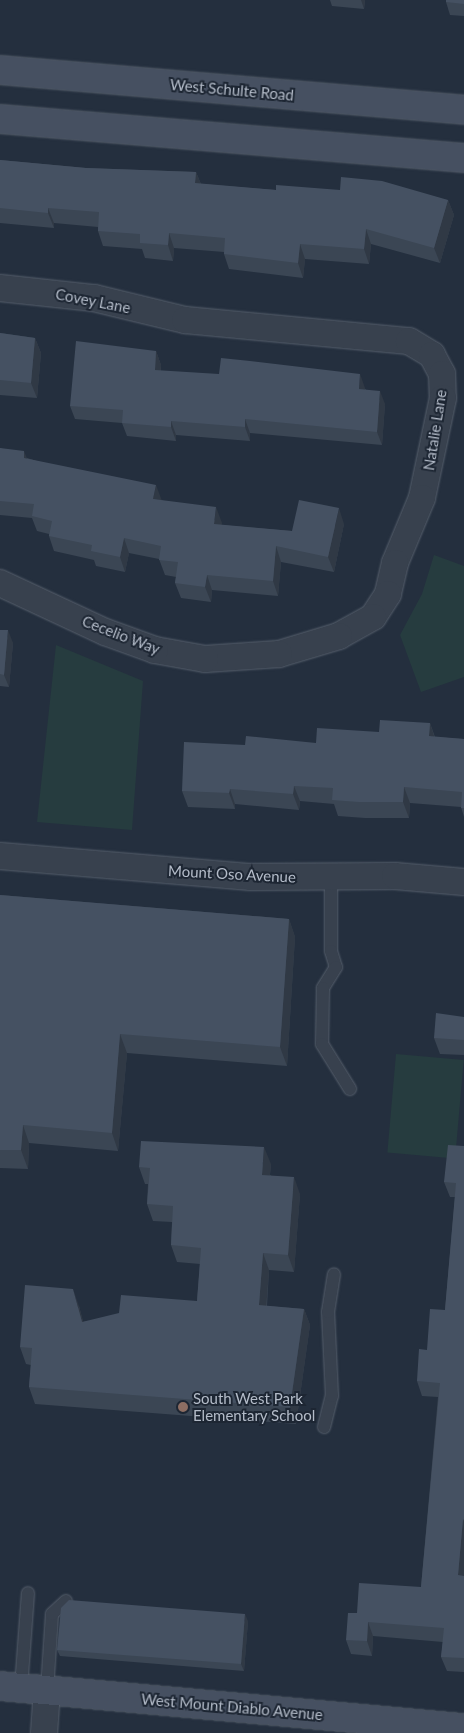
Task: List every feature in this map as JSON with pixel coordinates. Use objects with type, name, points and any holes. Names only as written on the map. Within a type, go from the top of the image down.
[{"type":"main road","name":"West Schulte Road","points":[[0,70],[464,110]]},
{"type":"main road","points":[[0,118],[464,158]]},
{"type":"main road","name":"West Mount Diablo Avenue","points":[[22,1688],[353,1725],[464,1728]]},
{"type":"street","name":"Covey Lane","points":[[0,288],[94,298],[185,320]]},
{"type":"street","name":"Natalie Lane","points":[[185,320],[409,341],[432,355],[442,374],[443,398],[431,464],[388,594],[373,617],[339,636],[279,654]]},
{"type":"street","name":"Cecelio Way","points":[[0,583],[155,650],[205,659],[279,654]]},
{"type":"street","name":"Mount Oso Avenue","points":[[0,856],[251,878],[331,877],[464,882]]},
{"type":"street","points":[[22,1688],[44,1733]]},
{"type":"lane","points":[[331,877],[331,952],[336,967],[323,988],[322,1044],[350,1089]]},
{"type":"lane","points":[[324,1428],[333,1382],[328,1312],[334,1274]]},
{"type":"lane","points":[[22,1688],[28,1593]]},
{"type":"lane","points":[[22,1688],[52,1614],[66,1601]]},
{"type":"green space","points":[[434,555],[464,566],[464,677],[421,692],[400,635],[422,594]]},
{"type":"green space","points":[[56,645],[143,681],[132,830],[37,822]]},
{"type":"green space","points":[[396,1054],[464,1060],[455,1159],[387,1153]]},
{"type":"building","points":[[446,0],[464,0],[464,4],[446,2]]},
{"type":"building","points":[[0,160],[86,168],[196,172],[195,183],[276,190],[276,185],[340,190],[341,177],[382,181],[448,200],[434,248],[366,229],[364,249],[300,244],[298,263],[224,254],[225,238],[169,233],[168,245],[140,243],[140,234],[98,231],[99,212],[48,208],[48,213],[0,208]]},
{"type":"building","points":[[0,333],[35,338],[31,383],[0,380]]},
{"type":"building","points":[[76,341],[156,351],[155,370],[219,374],[221,358],[360,374],[359,389],[380,391],[377,432],[245,419],[245,427],[171,421],[171,427],[122,423],[123,410],[70,406]]},
{"type":"building","points":[[0,448],[24,451],[24,458],[156,485],[153,499],[216,507],[214,524],[292,531],[299,500],[339,508],[328,557],[276,546],[273,581],[207,575],[205,587],[175,583],[178,562],[159,560],[161,546],[124,538],[120,557],[91,551],[92,545],[49,536],[52,521],[32,516],[34,504],[0,501]]},
{"type":"building","points":[[0,630],[8,630],[4,675],[0,674]]},
{"type":"building","points":[[380,720],[430,723],[429,736],[464,739],[464,808],[461,808],[462,792],[404,787],[403,802],[332,800],[333,788],[294,786],[293,794],[230,789],[229,793],[182,791],[184,742],[245,745],[246,736],[316,743],[317,728],[379,732]]},
{"type":"building","points":[[0,895],[289,919],[280,1047],[120,1034],[112,1133],[23,1125],[21,1150],[0,1150]]},
{"type":"building","points":[[436,1013],[464,1017],[464,1040],[434,1038]]},
{"type":"building","points":[[141,1141],[264,1147],[262,1175],[294,1177],[288,1255],[263,1253],[259,1305],[304,1309],[290,1407],[29,1387],[32,1348],[20,1347],[25,1285],[73,1289],[82,1322],[119,1313],[121,1295],[197,1301],[201,1248],[171,1245],[173,1206],[147,1204],[150,1168],[139,1167]]},
{"type":"building","points":[[448,1145],[464,1146],[464,1520],[458,1575],[464,1576],[464,1658],[441,1657],[444,1628],[368,1622],[367,1641],[346,1640],[348,1613],[357,1613],[359,1583],[421,1587],[440,1383],[417,1381],[419,1349],[427,1350],[430,1309],[445,1310],[456,1183],[444,1182]]},
{"type":"building","points":[[69,1600],[245,1614],[241,1664],[57,1650],[61,1608]]},
{"type":"place","name":"South West Park Elementary School","points":[[183,1407]]}]
